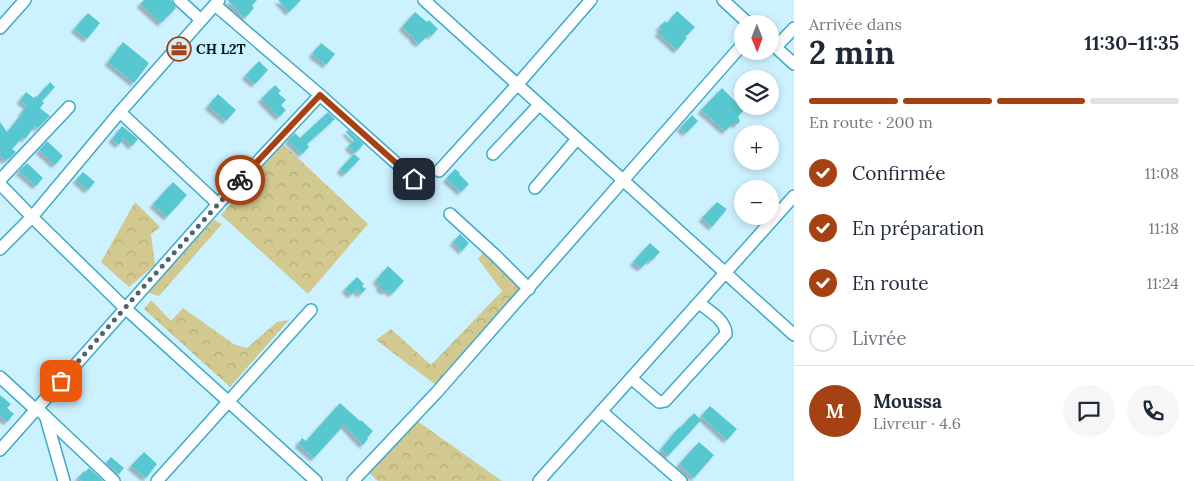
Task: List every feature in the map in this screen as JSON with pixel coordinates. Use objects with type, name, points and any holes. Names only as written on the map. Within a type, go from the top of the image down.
[{"type":"street","points":[[0,28],[25,0]]},
{"type":"street","points":[[179,0],[201,20]]},
{"type":"street","points":[[424,0],[794,335]]},
{"type":"street","points":[[439,171],[591,0]]},
{"type":"street","points":[[723,0],[739,15]]},
{"type":"street","points":[[0,249],[32,217],[120,112],[217,2],[414,179]]},
{"type":"street","points":[[779,40],[794,28]]},
{"type":"street","points":[[779,50],[794,64]]},
{"type":"street","points":[[353,481],[437,392],[734,55]]},
{"type":"street","points":[[0,450],[41,413],[125,308],[218,204],[320,95]]},
{"type":"street","points":[[493,154],[539,105]]},
{"type":"street","points":[[0,180],[69,107]]},
{"type":"street","points":[[120,112],[218,204]]},
{"type":"street","points":[[535,188],[577,139]]},
{"type":"street","points":[[0,184],[125,308],[316,481]]},
{"type":"street","points":[[539,481],[794,196]]},
{"type":"street","points":[[450,214],[529,289]]},
{"type":"street","points":[[631,378],[659,402],[665,401],[726,334],[726,328],[722,322],[699,303]]},
{"type":"street","points":[[157,481],[311,310]]},
{"type":"street","points":[[0,378],[41,413],[114,481]]},
{"type":"street","points":[[602,411],[681,481]]},
{"type":"street","points":[[41,413],[64,481]]},
{"type":"green space","points":[[283,144],[368,224],[308,294],[221,215]]},
{"type":"green space","points":[[135,202],[160,227],[151,234],[155,265],[129,287],[101,262]]},
{"type":"green space","points":[[214,220],[222,224],[159,296],[146,292]]},
{"type":"green space","points":[[485,250],[521,289],[436,385],[376,340],[391,329],[431,365],[502,291],[478,259]]},
{"type":"green space","points":[[151,300],[171,321],[183,308],[235,345],[247,348],[277,322],[289,320],[230,387],[144,309]]},
{"type":"green space","points":[[413,418],[502,481],[378,481],[365,469]]},
{"type":"building","points":[[144,0],[171,0],[176,8],[161,23],[140,4]]},
{"type":"building","points":[[227,0],[257,0],[252,6],[254,8],[245,18]]},
{"type":"building","points":[[278,0],[301,0],[289,12]]},
{"type":"building","points":[[677,11],[695,27],[685,37],[687,38],[677,50],[658,33],[661,29],[659,27],[665,21],[667,23]]},
{"type":"building","points":[[415,12],[427,22],[429,20],[438,29],[431,36],[429,34],[419,44],[402,27]]},
{"type":"building","points":[[88,13],[100,23],[87,39],[74,29]]},
{"type":"building","points":[[123,42],[149,63],[134,83],[108,62]]},
{"type":"building","points":[[321,43],[335,54],[326,65],[312,54]]},
{"type":"building","points":[[259,61],[268,70],[255,84],[245,76]]},
{"type":"building","points":[[50,82],[55,87],[42,101],[44,103],[40,108],[50,116],[38,128],[35,126],[25,139],[23,137],[12,149],[16,152],[6,161],[0,156],[0,122],[7,132],[27,106],[20,100],[26,92],[34,98],[37,97]]},
{"type":"building","points":[[275,85],[281,91],[278,93],[286,100],[281,105],[286,110],[279,117],[261,99]]},
{"type":"building","points":[[722,88],[734,100],[734,115],[739,115],[740,121],[738,124],[732,124],[725,131],[701,110]]},
{"type":"building","points":[[218,94],[236,110],[226,121],[208,106]]},
{"type":"building","points":[[328,112],[335,119],[307,144],[309,147],[302,154],[288,140],[295,133],[300,138]]},
{"type":"building","points":[[692,115],[698,121],[686,133],[680,128]]},
{"type":"building","points":[[122,126],[138,139],[132,146],[124,138],[119,145],[112,139]]},
{"type":"building","points":[[348,130],[364,144],[355,153],[348,146],[354,141],[346,132]]},
{"type":"building","points":[[47,141],[63,156],[55,165],[39,150]]},
{"type":"building","points":[[354,154],[360,159],[345,174],[340,169]]},
{"type":"building","points":[[27,163],[43,178],[36,186],[19,171]]},
{"type":"building","points":[[455,169],[469,184],[461,192],[446,179]]},
{"type":"building","points":[[83,172],[95,182],[88,190],[76,180]]},
{"type":"building","points":[[173,182],[187,195],[167,217],[153,204]]},
{"type":"building","points":[[717,202],[727,209],[712,227],[702,218]]},
{"type":"building","points":[[460,234],[469,243],[462,251],[453,242]]},
{"type":"building","points":[[650,243],[660,252],[641,268],[633,262]]},
{"type":"building","points":[[388,266],[404,281],[392,294],[388,290],[382,290],[376,280]]},
{"type":"building","points":[[357,277],[366,289],[361,294],[356,290],[351,295],[345,289]]},
{"type":"building","points":[[0,395],[11,404],[7,408],[14,414],[7,422],[0,416]]},
{"type":"building","points":[[340,403],[373,431],[363,445],[344,425],[314,458],[298,444],[302,438],[306,441]]},
{"type":"building","points":[[710,406],[737,429],[727,440],[701,416]]},
{"type":"building","points":[[694,413],[701,420],[668,456],[661,449],[679,427]]},
{"type":"building","points":[[699,442],[714,455],[694,478],[679,464]]},
{"type":"building","points":[[144,452],[157,464],[146,478],[131,466]]},
{"type":"building","points":[[111,457],[124,468],[119,474],[106,463]]},
{"type":"building","points":[[89,468],[103,481],[82,481],[78,478]]},
{"type":"way so far","points":[[61,381],[240,180]]},
{"type":"place","name":"CH L2T","points":[[179,49]]},
{"type":"route","points":[[240,180],[320,95],[414,179]]}]
